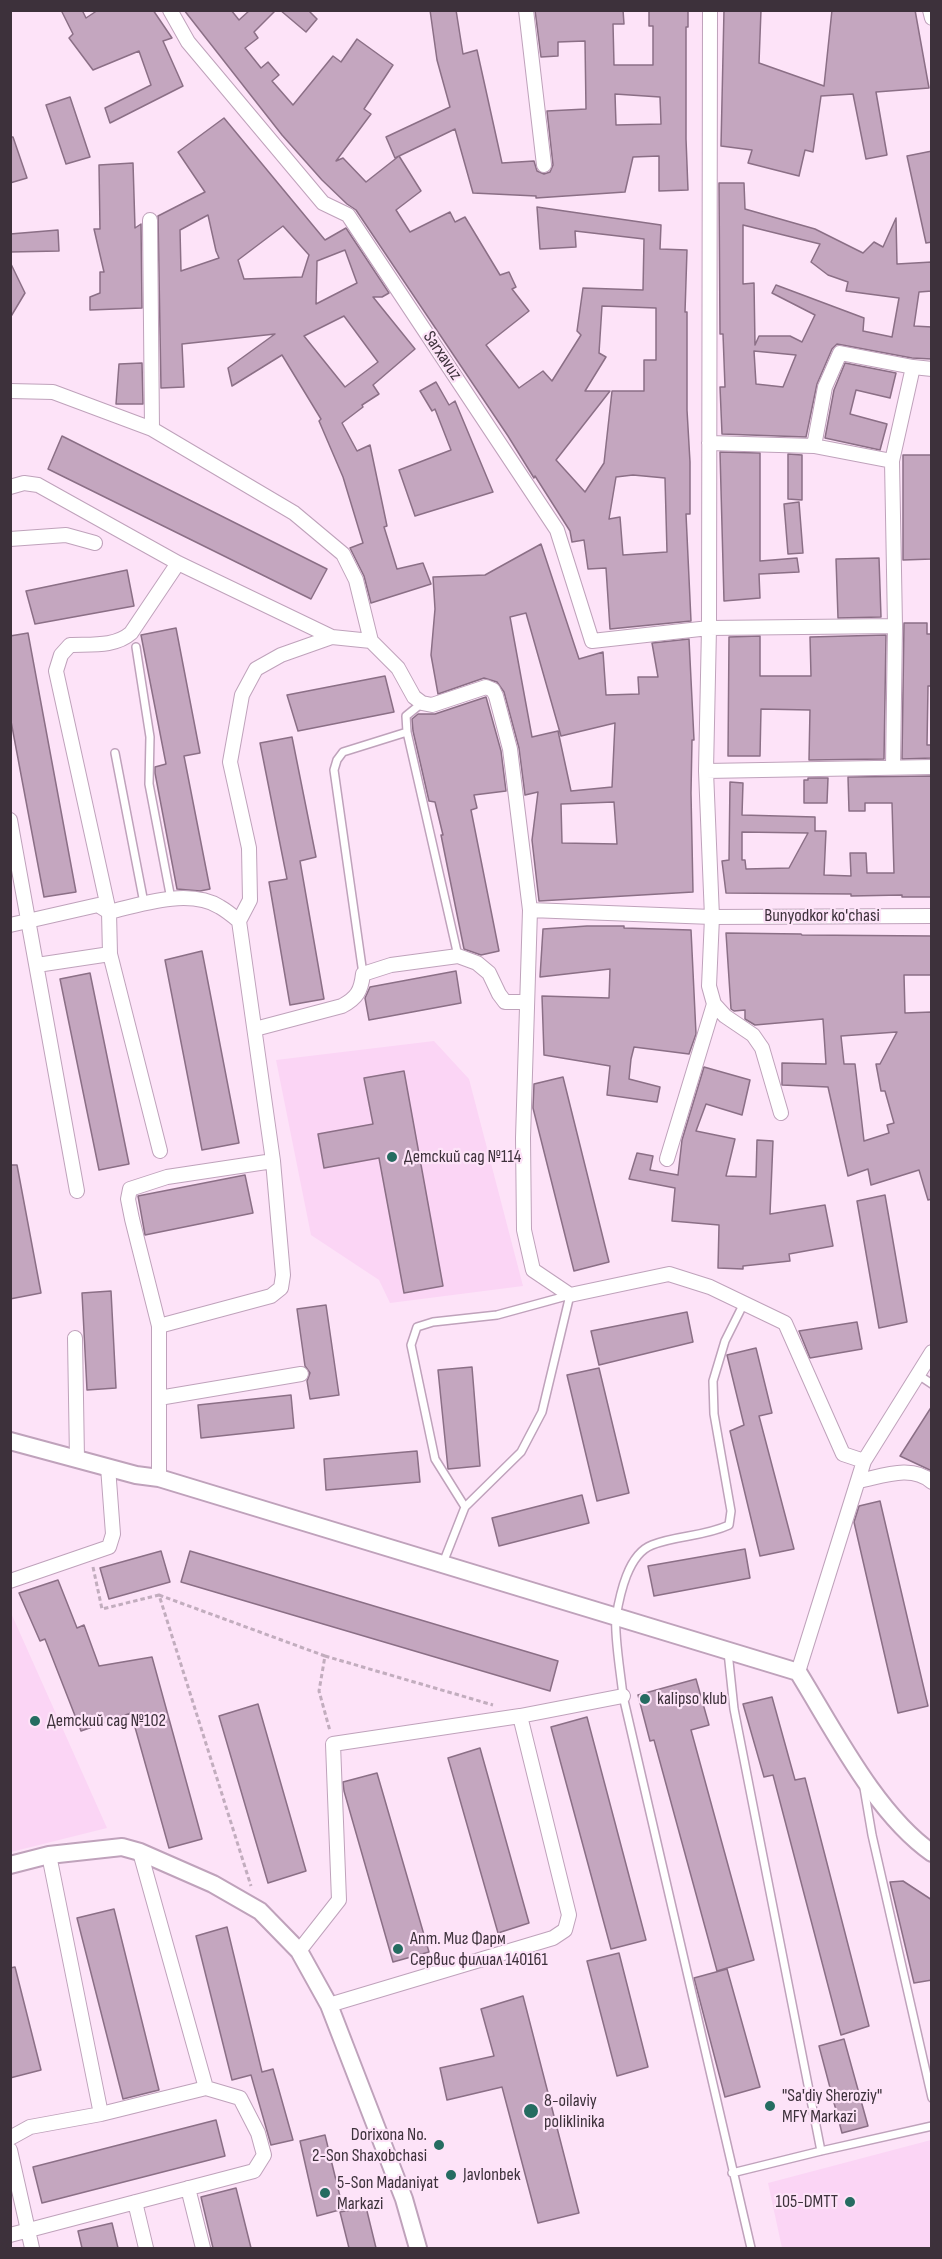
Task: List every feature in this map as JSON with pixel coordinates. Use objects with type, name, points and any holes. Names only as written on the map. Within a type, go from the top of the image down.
[{"type":"street","name":"Sarxavuz","points":[[170,10],[188,42],[323,203],[348,214],[557,530],[592,641],[709,628]]},
{"type":"street","points":[[526,10],[544,165]]},
{"type":"street","points":[[710,10],[709,628],[706,771],[712,917],[709,986],[714,1004],[725,1016],[753,1035],[762,1048],[781,1113]]},
{"type":"street","points":[[930,10],[932,18]]},
{"type":"street","points":[[150,220],[152,429]]},
{"type":"street","points":[[814,446],[825,387],[840,353],[932,369]]},
{"type":"street","points":[[893,767],[895,626],[892,461],[913,367]]},
{"type":"street","points":[[10,391],[53,392],[152,429],[294,513],[343,554],[356,580],[371,641],[398,668],[414,697],[422,703],[432,705],[486,687],[493,690],[510,749],[530,910],[525,1002],[523,1138],[524,1230],[533,1270],[570,1294],[669,1274],[710,1287],[785,1323],[843,1454],[864,1461]]},
{"type":"street","points":[[709,443],[814,446],[892,461]]},
{"type":"street","points":[[10,486],[24,483],[38,485],[178,563],[332,637],[371,641]]},
{"type":"street","points":[[10,539],[66,536],[95,543]]},
{"type":"street","points":[[160,1151],[110,954],[109,912],[56,671],[61,655],[70,645],[116,643],[131,633],[178,563]]},
{"type":"street","points":[[709,628],[895,626]]},
{"type":"street","points":[[159,1326],[271,1296],[281,1288],[283,1275],[273,1161],[239,921],[250,900],[249,848],[230,762],[242,695],[256,669],[281,655],[332,637]]},
{"type":"street","points":[[706,771],[932,767]]},
{"type":"street","points":[[10,820],[77,1191]]},
{"type":"street","points":[[10,925],[98,905],[109,912],[171,899],[197,899],[219,905],[239,921]]},
{"type":"street","name":"Bunyodkor ko'chasi","points":[[530,910],[712,917],[932,916]]},
{"type":"street","points":[[37,965],[110,954]]},
{"type":"street","points":[[255,1029],[342,1006],[354,999],[361,989],[363,974],[391,965],[458,956],[477,963],[489,973],[499,994],[506,1002],[525,1002]]},
{"type":"street","points":[[667,1159],[714,1004]]},
{"type":"street","points":[[159,1478],[159,1326],[132,1219],[128,1199],[130,1189],[167,1177],[273,1161]]},
{"type":"street","points":[[75,1338],[77,1459]]},
{"type":"street","points":[[798,1672],[864,1461],[932,1352]]},
{"type":"street","points":[[159,1398],[301,1374]]},
{"type":"street","points":[[10,1441],[136,1475],[159,1478],[798,1672],[861,1774],[888,1812],[919,1844],[932,1853]]},
{"type":"street","points":[[10,1581],[109,1547],[113,1534],[108,1467]]},
{"type":"street","points":[[859,1481],[910,1472],[923,1474],[932,1482]]},
{"type":"street","points":[[298,1951],[339,1900],[333,1744],[520,1716],[623,1696]]},
{"type":"street","points":[[329,2006],[553,1938],[565,1930],[569,1915],[520,1716]]},
{"type":"street","points":[[10,1866],[49,1855],[104,1847],[122,1847],[140,1852],[213,1884],[260,1911],[298,1951],[329,2006],[404,2199],[418,2248]]},
{"type":"street","points":[[140,1852],[206,2088]]},
{"type":"street","points":[[49,1855],[101,2114]]},
{"type":"street","points":[[10,2138],[30,2127],[101,2114],[206,2088],[240,2098],[258,2133],[264,2155],[255,2171],[29,2232],[10,2235]]},
{"type":"street","points":[[10,2150],[32,2248]]},
{"type":"street","points":[[188,2188],[203,2248]]},
{"type":"street","points":[[135,2202],[146,2248]]},
{"type":"lane","points":[[136,647],[150,737],[149,784],[171,899]]},
{"type":"lane","points":[[422,703],[406,716],[407,732],[458,956]]},
{"type":"lane","points":[[363,974],[334,770],[336,760],[342,752],[407,732]]},
{"type":"lane","points":[[115,753],[144,903]]},
{"type":"lane","points":[[442,1565],[465,1507],[521,1452],[542,1412],[570,1294],[497,1315],[433,1322],[417,1327],[411,1345],[435,1459],[465,1507]]},
{"type":"lane","points":[[744,1303],[725,1341],[713,1381],[714,1414],[731,1511],[729,1525],[713,1533],[652,1545],[640,1552],[625,1583],[616,1618],[623,1696],[751,2248]]},
{"type":"lane","points":[[917,1374],[932,1384]]},
{"type":"lane","points":[[728,1650],[734,1709],[821,2151]]},
{"type":"lane","points":[[861,1774],[872,1835],[932,2098]]},
{"type":"lane","points":[[732,2173],[932,2126]]},
{"type":"path","points":[[90,1554],[102,1609],[159,1595],[325,1656],[493,1705]]},
{"type":"path","points":[[159,1595],[260,1911]]},
{"type":"path","points":[[325,1656],[319,1691],[333,1744]]},
{"type":"shaded area","name":"Детский сад №114","points":[[434,1041],[469,1079],[523,1286],[390,1303],[379,1280],[311,1235],[276,1060]]},
{"type":"shaded area","name":"Детский сад №102","points":[[11,1613],[107,1828],[10,1852]]},
{"type":"shaded area","points":[[931,2140],[931,2248],[782,2248],[768,2183]]},
{"type":"building","points":[[61,10],[82,10],[86,18],[98,10],[153,10],[172,38],[163,41],[183,86],[110,123],[105,108],[151,85],[139,51],[93,70],[69,38],[73,34]]},
{"type":"building","points":[[184,10],[231,10],[239,20],[250,10],[276,10],[254,32],[258,38],[245,48],[261,68],[268,62],[279,75],[272,81],[293,105],[333,56],[341,62],[357,39],[393,65],[364,109],[371,114],[336,161],[343,158],[366,182],[399,156],[421,191],[396,210],[410,232],[450,212],[455,222],[465,217],[500,275],[509,272],[516,287],[512,289],[529,311],[486,345],[519,388],[543,371],[552,381],[581,335],[577,331],[583,288],[643,290],[644,239],[575,231],[576,247],[540,249],[537,207],[661,225],[660,249],[687,250],[685,312],[687,312],[690,514],[686,514],[691,621],[610,629],[606,568],[588,569],[584,540],[572,542],[570,531],[535,476],[534,478],[356,210],[322,180],[282,135]],"holes":[[[602,306],[656,308],[656,360],[644,360],[644,391],[612,391],[604,463],[585,492],[556,460],[610,391],[585,391],[606,357],[599,353]],[[633,475],[665,478],[667,552],[623,555],[620,517],[609,519],[616,477]]]},
{"type":"building","points":[[280,10],[308,10],[317,19],[306,32]]},
{"type":"building","points":[[430,10],[456,10],[463,54],[477,50],[502,163],[534,161],[537,171],[544,174],[550,172],[553,165],[547,111],[586,109],[585,41],[558,42],[558,56],[541,57],[535,10],[623,10],[624,24],[613,24],[614,65],[653,65],[653,26],[649,26],[649,10],[688,10],[686,139],[688,190],[659,191],[659,156],[633,157],[625,192],[536,198],[536,196],[473,193],[455,129],[395,158],[386,137],[450,107],[437,60]],"holes":[[[615,94],[660,97],[661,124],[616,125]]]},
{"type":"building","points":[[724,10],[761,10],[759,63],[824,86],[832,10],[915,10],[929,88],[876,92],[887,155],[866,159],[853,94],[821,96],[813,152],[805,150],[799,176],[748,163],[752,150],[721,146]]},
{"type":"building","points":[[70,97],[90,157],[66,164],[46,105]]},
{"type":"building","points":[[224,118],[325,240],[346,228],[389,293],[382,297],[373,297],[415,349],[373,385],[379,394],[362,405],[363,407],[342,423],[357,451],[370,445],[387,526],[384,527],[397,569],[423,563],[431,584],[371,603],[364,576],[350,548],[363,543],[343,477],[319,421],[321,419],[282,355],[232,386],[228,368],[275,334],[182,344],[184,387],[161,388],[158,216],[205,192],[178,152]],"holes":[[[208,215],[219,258],[181,271],[180,230]],[[283,226],[309,255],[302,277],[244,279],[238,260]],[[345,250],[357,283],[316,304],[317,261]],[[344,316],[378,362],[345,387],[304,336]]]},
{"type":"building","points":[[10,137],[13,137],[27,178],[10,183]]},
{"type":"building","points":[[932,151],[932,242],[926,243],[907,156]]},
{"type":"building","points":[[133,163],[135,228],[141,224],[142,308],[90,310],[90,297],[100,293],[100,272],[104,272],[94,229],[100,229],[99,165]]},
{"type":"building","points":[[719,183],[744,183],[745,209],[815,229],[863,253],[874,242],[883,247],[896,218],[897,264],[932,262],[932,291],[919,292],[914,326],[932,327],[932,359],[912,358],[837,344],[832,349],[817,384],[806,437],[722,434],[720,387],[725,387],[723,334],[720,334]],"holes":[[[743,225],[820,244],[811,262],[828,275],[848,282],[846,291],[899,298],[892,337],[863,331],[864,318],[776,285],[772,293],[815,315],[802,342],[790,336],[759,336],[755,345],[754,283],[743,284]],[[754,351],[796,355],[783,387],[756,384]]]},
{"type":"building","points":[[58,230],[59,251],[10,252],[10,234]]},
{"type":"building","points":[[10,262],[25,293],[10,318]]},
{"type":"building","points":[[142,363],[143,404],[116,404],[119,364]]},
{"type":"building","points":[[845,363],[896,373],[890,398],[856,390],[850,414],[887,424],[880,450],[825,438],[834,390]]},
{"type":"building","points":[[436,382],[449,405],[455,401],[493,492],[415,516],[399,470],[451,450],[435,409],[432,411],[420,391]]},
{"type":"building","points":[[62,436],[327,569],[311,599],[48,469]]},
{"type":"building","points":[[720,452],[760,453],[760,561],[797,558],[799,572],[759,574],[760,598],[724,601]]},
{"type":"building","points":[[788,454],[802,455],[802,500],[788,499]]},
{"type":"building","points":[[903,455],[932,455],[932,559],[903,560]]},
{"type":"building","points":[[799,502],[803,553],[788,554],[784,504]]},
{"type":"building","points":[[541,544],[579,659],[603,652],[606,695],[639,694],[638,677],[658,677],[652,643],[689,639],[694,740],[692,740],[691,793],[693,892],[539,901],[532,840],[538,792],[525,795],[519,748],[504,692],[497,682],[484,678],[438,694],[431,655],[435,609],[433,577],[485,575]],"holes":[[[526,613],[561,736],[615,723],[612,787],[571,791],[558,731],[532,737],[510,617]],[[614,802],[617,844],[562,843],[561,804]]]},
{"type":"building","points":[[879,558],[881,617],[838,618],[836,559]]},
{"type":"building","points":[[127,570],[134,606],[35,624],[26,591]]},
{"type":"building","points":[[904,623],[927,623],[927,634],[932,634],[932,686],[928,686],[927,745],[932,745],[932,758],[902,759]]},
{"type":"building","points":[[176,628],[200,753],[184,756],[210,889],[200,891],[177,889],[155,773],[155,767],[166,764],[141,635]]},
{"type":"building","points":[[28,633],[76,892],[44,897],[10,716],[10,636]]},
{"type":"building","points":[[886,635],[884,759],[809,760],[810,710],[761,709],[760,756],[728,756],[729,637],[760,636],[760,676],[811,676],[810,637]]},
{"type":"building","points":[[385,676],[394,712],[298,731],[287,695]]},
{"type":"building","points":[[486,697],[501,751],[506,791],[474,795],[477,808],[471,810],[499,951],[481,955],[464,949],[441,835],[443,835],[435,802],[429,801],[412,719],[418,714],[435,714]]},
{"type":"building","points":[[292,737],[316,857],[300,861],[324,999],[290,1005],[269,882],[287,879],[260,743]]},
{"type":"building","points":[[932,776],[932,897],[726,893],[722,861],[729,860],[730,782],[743,783],[742,815],[815,817],[815,831],[826,831],[824,875],[851,876],[850,853],[866,853],[867,873],[894,873],[892,803],[865,803],[865,811],[849,811],[848,777]],"holes":[[[742,832],[808,833],[789,868],[746,869],[745,860],[742,860]]]},
{"type":"building","points":[[828,778],[827,803],[804,803],[804,780]]},
{"type":"building","points":[[587,926],[691,930],[696,1034],[689,1054],[634,1047],[631,1059],[629,1079],[660,1087],[657,1102],[607,1095],[610,1066],[544,1055],[542,996],[609,998],[610,969],[540,977],[543,929]]},
{"type":"building","points":[[726,933],[932,936],[932,975],[904,975],[905,1013],[932,1012],[932,1199],[928,1200],[919,1170],[871,1185],[868,1169],[848,1176],[828,1087],[782,1085],[782,1063],[826,1064],[823,1019],[755,1025],[745,1019],[745,1010],[731,1009]],"holes":[[[897,1032],[880,1064],[876,1064],[881,1091],[885,1091],[894,1123],[887,1125],[889,1133],[864,1141],[855,1064],[844,1064],[841,1036]]]},
{"type":"building","points":[[202,951],[239,1143],[202,1150],[165,960]]},
{"type":"building","points":[[456,971],[461,1003],[369,1020],[365,998],[370,987]]},
{"type":"building","points":[[90,973],[129,1164],[99,1170],[60,979]]},
{"type":"building","points":[[704,1067],[750,1080],[742,1115],[706,1104],[696,1131],[735,1139],[726,1176],[756,1177],[757,1140],[773,1141],[770,1214],[825,1205],[833,1246],[789,1254],[790,1261],[743,1266],[743,1269],[718,1268],[719,1225],[672,1221],[675,1188],[629,1179],[637,1153],[653,1156],[650,1170],[678,1175],[682,1140]]},
{"type":"building","points":[[404,1071],[443,1286],[404,1293],[379,1158],[324,1168],[318,1134],[373,1124],[364,1078]]},
{"type":"building","points":[[563,1077],[609,1262],[574,1271],[533,1108],[534,1084]]},
{"type":"building","points":[[10,1165],[17,1165],[41,1293],[10,1299]]},
{"type":"building","points":[[245,1175],[253,1213],[145,1235],[138,1196]]},
{"type":"building","points":[[885,1195],[907,1322],[879,1328],[857,1201]]},
{"type":"building","points":[[111,1291],[116,1388],[87,1390],[82,1293]]},
{"type":"building","points":[[326,1305],[339,1395],[310,1399],[307,1381],[310,1373],[305,1366],[297,1309]]},
{"type":"building","points":[[687,1312],[693,1342],[599,1365],[591,1331]]},
{"type":"building","points":[[857,1322],[862,1349],[810,1358],[799,1331]]},
{"type":"building","points":[[756,1348],[772,1413],[759,1416],[794,1549],[760,1556],[730,1431],[744,1425],[727,1355]]},
{"type":"building","points":[[472,1367],[480,1466],[448,1469],[438,1370]]},
{"type":"building","points":[[599,1368],[629,1493],[597,1501],[567,1375]]},
{"type":"building","points":[[291,1395],[294,1428],[201,1438],[198,1405]]},
{"type":"building","points":[[932,1406],[932,1471],[900,1456]]},
{"type":"building","points":[[417,1451],[420,1482],[326,1490],[324,1459]]},
{"type":"building","points":[[582,1495],[589,1523],[499,1546],[492,1518]]},
{"type":"building","points":[[880,1501],[928,1706],[898,1713],[854,1522],[859,1506]]},
{"type":"building","points":[[745,1549],[750,1578],[654,1596],[648,1566]]},
{"type":"building","points":[[161,1551],[170,1582],[109,1599],[100,1568]]},
{"type":"building","points":[[190,1551],[558,1661],[550,1691],[181,1582]]},
{"type":"building","points":[[58,1580],[77,1628],[84,1625],[99,1666],[152,1657],[202,1839],[169,1848],[131,1713],[81,1731],[45,1639],[40,1641],[19,1593]]},
{"type":"building","points":[[696,1679],[709,1725],[691,1730],[754,1960],[717,1971],[654,1740],[650,1741],[638,1695]]},
{"type":"building","points":[[772,1697],[795,1780],[805,1778],[869,2026],[841,2035],[773,1775],[764,1777],[743,1704]]},
{"type":"building","points":[[258,1704],[306,1871],[268,1883],[219,1716]]},
{"type":"building","points":[[587,1717],[646,1940],[611,1949],[551,1727]]},
{"type":"building","points":[[480,1748],[529,1923],[498,1933],[448,1758]]},
{"type":"building","points":[[377,1773],[429,1952],[393,1962],[343,1782]]},
{"type":"building","points":[[903,1881],[932,1900],[932,1980],[914,1983],[890,1882]]},
{"type":"building","points":[[114,1909],[159,2090],[123,2099],[77,1918]]},
{"type":"building","points":[[227,1927],[262,2072],[273,2069],[293,2140],[271,2145],[251,2075],[232,2080],[196,1936]]},
{"type":"building","points":[[619,1953],[648,2067],[617,2076],[587,1961]]},
{"type":"building","points":[[15,1967],[41,2070],[10,2078],[10,1968]]},
{"type":"building","points":[[727,1969],[760,2087],[725,2097],[694,1978]]},
{"type":"building","name":"8-oilaviy poliklinika","points":[[523,1996],[579,2213],[538,2223],[502,2087],[447,2100],[440,2068],[494,2056],[481,2009]]},
{"type":"building","points":[[844,2039],[868,2126],[842,2133],[819,2046]]},
{"type":"building","points":[[216,2120],[225,2156],[42,2203],[33,2167]]},
{"type":"building","points":[[325,2135],[343,2209],[317,2216],[300,2141]]},
{"type":"building","points":[[236,2188],[251,2248],[213,2248],[201,2197]]},
{"type":"building","points":[[366,2207],[376,2248],[349,2248],[340,2212]]},
{"type":"building","points":[[112,2223],[118,2248],[82,2248],[78,2231]]},
{"type":"place","name":"Детский сад №114","points":[[392,1157]]},
{"type":"place","name":"kalipso klub","points":[[645,1699]]},
{"type":"place","name":"Детский сад №102","points":[[35,1721]]},
{"type":"place","name":"Апт. Миг Фарм Сервис филиал 140161","points":[[398,1949]]},
{"type":"place","name":"\"Sa'diy Sheroziy\" MFY Markazi","points":[[770,2106]]},
{"type":"place","name":"8-oilaviy poliklinika","points":[[531,2111]]},
{"type":"place","name":"Dorixona No. 2-Son Shaxobchasi","points":[[439,2145]]},
{"type":"place","name":"Javlonbek","points":[[451,2175]]},
{"type":"place","name":"5-Son Madaniyat Markazi","points":[[325,2193]]},
{"type":"place","name":"105-DMTT","points":[[850,2202]]}]
